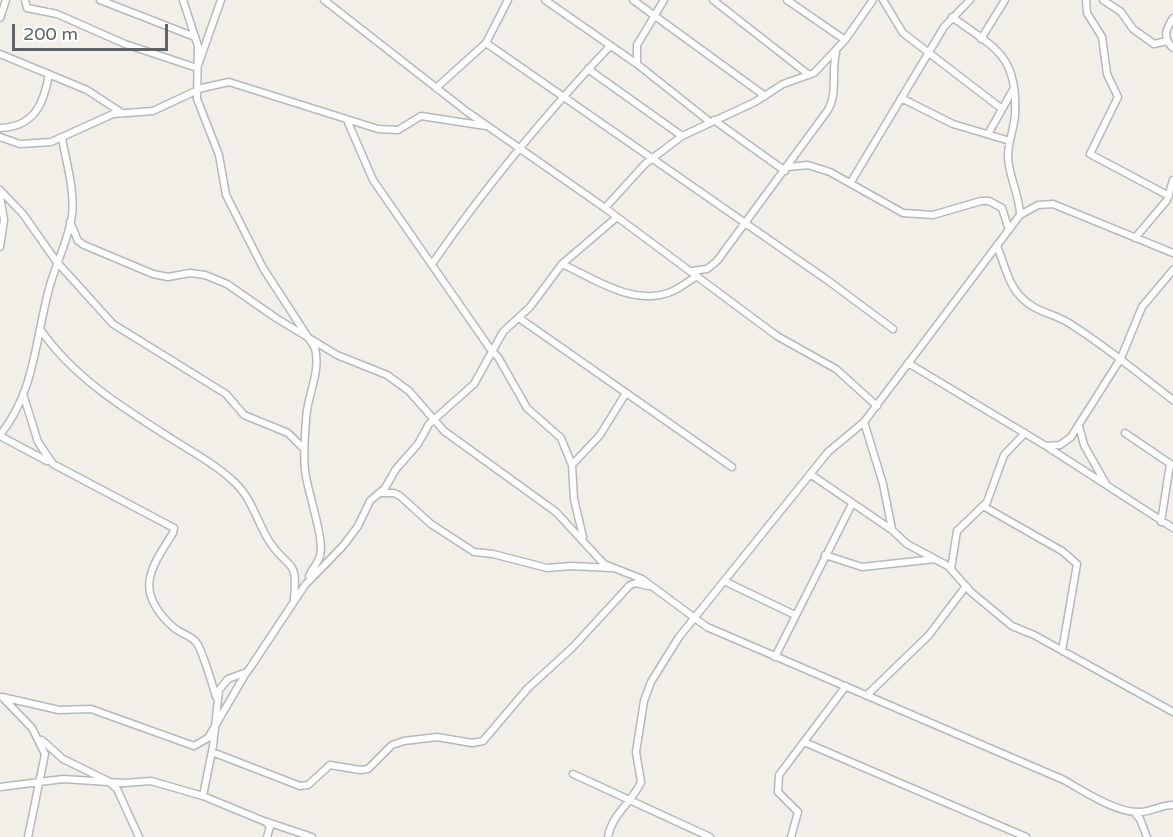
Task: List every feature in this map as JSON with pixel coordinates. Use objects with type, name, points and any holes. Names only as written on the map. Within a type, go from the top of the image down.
[{"type":"street","points":[[25,0],[27,8],[57,14],[125,44],[197,68]]},
{"type":"street","points":[[100,0],[195,37]]},
{"type":"street","points":[[1,698],[58,710],[91,709],[194,746],[208,738],[320,556],[321,543],[305,471],[304,450],[306,414],[317,369],[315,348],[263,268],[226,195],[219,155],[196,91],[195,37],[183,0]]},
{"type":"street","points":[[197,68],[221,0]]},
{"type":"street","points":[[324,0],[436,88],[605,208],[777,336],[836,369],[877,406]]},
{"type":"street","points":[[436,88],[486,43],[508,0]]},
{"type":"street","points":[[545,0],[637,64],[712,121],[787,169],[808,165],[851,182],[903,213],[933,215],[969,203],[989,201],[1002,208],[1009,230]]},
{"type":"street","points":[[633,0],[765,96]]},
{"type":"street","points":[[637,64],[636,49],[664,0]]},
{"type":"street","points":[[713,0],[809,75]]},
{"type":"street","points":[[787,0],[845,40]]},
{"type":"street","points":[[605,208],[652,158],[682,136],[765,96],[783,84],[809,75],[837,50],[872,2],[862,0]]},
{"type":"street","points":[[883,0],[903,33],[1002,109]]},
{"type":"street","points":[[851,182],[928,53],[952,17],[970,0]]},
{"type":"street","points":[[981,39],[1005,0]]},
{"type":"street","points":[[1086,0],[1087,13],[1102,37],[1107,74],[1118,97],[1090,154],[1169,196]]},
{"type":"street","points":[[1103,0],[1121,12],[1133,29],[1154,44],[1167,41]]},
{"type":"street","points":[[0,18],[3,4]]},
{"type":"street","points":[[952,17],[1005,58],[1012,70],[1015,117],[1008,158],[1019,198],[1020,215]]},
{"type":"street","points":[[1173,18],[1166,32],[1167,41],[1173,48]]},
{"type":"street","points":[[486,43],[745,222],[892,329]]},
{"type":"street","points":[[432,264],[474,203],[519,147],[610,46]]},
{"type":"street","points":[[562,264],[618,290],[644,296],[673,291],[694,274],[707,269],[717,261],[787,169],[831,105],[832,72],[837,50]]},
{"type":"street","points":[[0,54],[87,90],[122,113]]},
{"type":"street","points":[[588,69],[682,136]]},
{"type":"street","points":[[0,128],[16,126],[34,115],[45,99],[49,74]]},
{"type":"street","points":[[0,138],[30,144],[62,138],[102,118],[122,113],[153,111],[196,91],[229,82],[347,120],[389,130],[402,129],[421,116],[489,127]]},
{"type":"street","points":[[988,134],[1014,88]]},
{"type":"street","points":[[901,99],[953,124],[1010,141]]},
{"type":"street","points":[[347,120],[373,180],[490,350],[498,357],[527,408],[561,438],[572,465],[574,499],[585,541]]},
{"type":"street","points":[[62,138],[72,194],[70,222],[56,261],[24,397],[13,419],[0,435],[174,528],[152,566],[150,589],[158,610],[172,627],[198,645],[216,698],[212,752],[203,796]]},
{"type":"street","points":[[1135,238],[1169,196],[1173,180]]},
{"type":"street","points":[[0,190],[23,214],[56,261],[113,324],[226,394],[244,415],[288,433],[304,450]]},
{"type":"street","points":[[0,196],[4,220],[0,247]]},
{"type":"street","points":[[602,837],[608,834],[617,813],[630,800],[641,782],[641,767],[636,752],[644,701],[651,682],[693,618],[832,447],[864,422],[877,406],[1020,215],[1038,205],[1053,204],[1173,253]]},
{"type":"street","points":[[304,585],[343,546],[358,526],[370,501],[418,444],[423,432],[474,384],[490,350],[503,332],[519,318],[562,264],[617,217]]},
{"type":"street","points":[[70,222],[78,241],[84,245],[168,277],[190,273],[205,274],[227,284],[337,355],[387,375],[409,391],[444,430],[556,512],[585,541],[603,564],[636,576],[693,618],[717,632],[1064,780],[1087,795],[1134,812],[1140,819],[1148,837]]},
{"type":"street","points":[[998,246],[1010,282],[1024,301],[1045,315],[1068,322],[1121,358],[1173,400]]},
{"type":"street","points":[[1046,446],[1064,443],[1079,425],[1121,358],[1142,307],[1173,270]]},
{"type":"street","points":[[519,318],[732,467]]},
{"type":"street","points":[[40,329],[57,353],[82,377],[234,481],[256,509],[261,528],[271,544],[293,567],[297,576],[294,600]]},
{"type":"street","points":[[908,363],[1046,446],[1173,528]]},
{"type":"street","points":[[572,465],[612,419],[626,393]]},
{"type":"street","points":[[24,397],[38,442],[53,464]]},
{"type":"street","points":[[864,422],[883,484],[892,530]]},
{"type":"street","points":[[1079,425],[1084,445],[1108,487]]},
{"type":"street","points":[[951,569],[957,531],[983,506],[994,487],[1004,455],[1025,433]]},
{"type":"street","points":[[1125,433],[1172,465],[1161,522]]},
{"type":"street","points":[[810,474],[892,530],[907,544],[951,569],[966,586],[1012,626],[1034,635],[1136,689],[1173,712]]},
{"type":"street","points":[[378,493],[394,493],[440,531],[474,552],[493,554],[547,568],[571,566],[613,568]]},
{"type":"street","points":[[775,657],[852,504]]},
{"type":"street","points":[[983,506],[1062,551],[1077,564],[1062,651]]},
{"type":"street","points":[[825,555],[862,567],[936,560]]},
{"type":"street","points":[[724,581],[795,615]]},
{"type":"street","points":[[212,752],[300,786],[308,785],[330,765],[360,770],[368,769],[393,745],[404,741],[437,737],[472,743],[483,741],[528,688],[572,648],[630,585],[636,583],[650,588]]},
{"type":"street","points":[[867,695],[929,635],[966,586]]},
{"type":"street","points":[[216,698],[228,679],[247,672]]},
{"type":"street","points":[[791,837],[798,812],[780,796],[777,784],[779,775],[846,686]]},
{"type":"street","points":[[1,698],[39,738],[77,768],[108,781],[122,796],[139,837]]},
{"type":"street","points":[[28,837],[45,754],[39,738]]},
{"type":"street","points":[[804,742],[1026,837]]},
{"type":"street","points":[[573,774],[710,837]]},
{"type":"street","points":[[0,787],[73,779],[151,781],[203,796],[267,822],[312,837]]},
{"type":"street","points":[[1134,812],[1173,805]]},
{"type":"street","points":[[267,822],[270,827],[267,837]]}]
